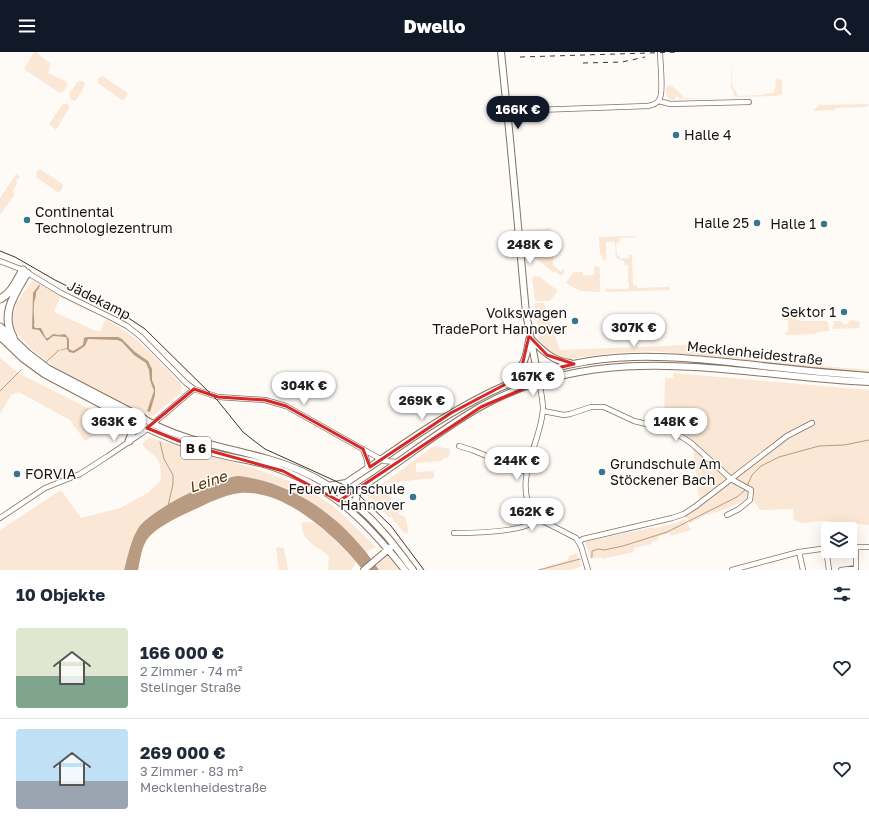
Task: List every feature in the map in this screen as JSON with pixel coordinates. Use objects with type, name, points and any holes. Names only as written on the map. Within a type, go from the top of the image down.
[{"type":"highway","points":[[0,299],[11,291],[25,271]]},
{"type":"highway","points":[[16,343],[9,330],[7,315],[25,271]]},
{"type":"highway","name":"B 6","points":[[0,327],[39,363],[142,422]]},
{"type":"highway","name":"B 6","points":[[2,339],[23,358],[45,374],[125,417],[142,422]]},
{"type":"highway","points":[[125,417],[133,429],[133,434],[129,441]]},
{"type":"main road","points":[[501,52],[526,313],[529,336],[539,382]]},
{"type":"main road","points":[[529,336],[547,354],[562,362],[574,364]]},
{"type":"main road","points":[[504,385],[522,366],[529,336]]},
{"type":"main road","name":"Mecklenheidestraße","points":[[346,483],[451,413],[504,385],[537,373],[574,364],[627,357],[682,358],[812,372],[869,376]]},
{"type":"main road","name":"Mecklenheidestraße","points":[[339,501],[343,495],[358,490],[397,462],[481,407],[509,393],[539,382],[572,374],[613,367],[675,365],[869,382]]},
{"type":"main road","name":"B 6","points":[[142,422],[153,424],[190,438],[286,465],[304,472],[343,495],[373,521],[413,570]]},
{"type":"main road","name":"B 6","points":[[142,422],[147,428],[189,445],[214,453],[266,465],[314,484],[339,501],[367,525],[405,570]]},
{"type":"main road","points":[[328,486],[346,483],[343,495]]},
{"type":"main road","points":[[357,507],[356,496],[358,490]]},
{"type":"main road","points":[[364,570],[393,544]]},
{"type":"street","points":[[507,111],[655,105],[659,101],[661,94],[660,52]]},
{"type":"street","points":[[659,101],[670,104],[749,102]]},
{"type":"street","name":"Jädekamp","points":[[0,261],[25,271],[61,293],[127,326],[141,337],[186,383],[194,389],[218,397],[265,400],[286,406],[381,459],[388,462],[397,462]]},
{"type":"street","points":[[539,382],[542,410],[537,436],[526,472],[528,498],[532,513],[538,519],[572,535],[579,542],[588,570]]},
{"type":"street","points":[[0,518],[45,488],[80,474],[153,424],[194,389]]},
{"type":"street","points":[[542,410],[564,415],[592,407],[604,407],[634,421],[671,430],[691,443],[731,479],[751,490],[750,500],[739,509],[727,515]]},
{"type":"street","points":[[579,542],[583,539],[684,514],[786,436],[812,423]]},
{"type":"street","points":[[459,446],[526,472]]},
{"type":"street","points":[[363,449],[368,468]]},
{"type":"street","points":[[454,533],[505,531],[533,524],[538,519]]},
{"type":"street","points":[[857,547],[869,547]]},
{"type":"street","points":[[732,570],[799,552],[821,549]]},
{"type":"street","points":[[799,552],[803,570]]},
{"type":"street","points":[[828,558],[829,570]]},
{"type":"street","points":[[841,570],[856,568],[856,558]]},
{"type":"highlighted area","points":[[529,336],[547,355],[574,364],[537,373],[539,382],[481,407],[339,501],[283,471],[189,445],[147,428],[194,389],[218,397],[265,400],[286,406],[363,449],[370,467],[451,413],[504,385],[522,366]]},
{"type":"shaded area","points":[[34,52],[51,64],[48,73],[68,84],[64,91],[60,93],[24,69]]},
{"type":"shaded area","points":[[731,58],[732,85],[738,96],[773,93],[776,86],[775,79],[782,80],[782,94],[777,96],[735,97],[731,87]]},
{"type":"shaded area","points":[[102,76],[128,93],[124,100],[98,83],[98,79]]},
{"type":"shaded area","points":[[78,81],[84,82],[85,85],[77,99],[74,101],[71,99],[69,94]]},
{"type":"shaded area","points":[[670,85],[682,95],[683,98],[727,98],[679,99],[679,97],[675,97],[675,100],[671,100],[667,96],[666,91],[666,87]]},
{"type":"shaded area","points":[[63,104],[69,105],[69,108],[56,130],[49,124]]},
{"type":"shaded area","points":[[869,104],[866,107],[836,108],[834,110],[813,111],[819,105]]},
{"type":"shaded area","points":[[40,169],[63,185],[61,191],[57,192],[36,177],[37,171]]},
{"type":"shaded area","points":[[16,174],[20,177],[16,181],[17,184],[13,191],[15,194],[0,215],[0,198]]},
{"type":"shaded area","points":[[551,228],[552,234],[549,237],[549,241],[552,240],[552,242],[549,244],[549,249],[552,247],[552,249],[549,252],[550,256],[553,255],[553,265],[561,272],[563,269],[564,270],[564,273],[561,276],[556,272],[554,273],[530,254],[527,249],[525,230]]},
{"type":"shaded area","points":[[635,236],[620,238],[619,242],[616,243],[617,255],[620,256],[620,259],[629,258],[629,255],[632,255],[633,285],[636,285],[637,288],[669,287],[669,284],[670,288],[669,290],[607,292],[605,290],[606,286],[607,289],[629,289],[629,282],[626,282],[628,281],[628,265],[625,265],[624,261],[618,259],[616,257],[615,242],[606,242],[606,259],[611,259],[603,260],[602,255],[600,255],[599,237]]},
{"type":"shaded area","points":[[594,266],[600,267],[600,272],[596,270],[600,273],[599,292],[580,291],[566,283],[574,272],[583,272],[583,276],[594,275]]},
{"type":"shaded area","points":[[535,276],[540,277],[558,291],[550,301],[535,301],[532,278]]},
{"type":"shaded area","points":[[33,280],[90,311],[60,297],[54,312],[96,331],[100,331],[106,319],[139,341],[181,384],[182,388],[180,393],[154,415],[150,416],[95,390],[51,364],[33,350],[19,336],[13,323],[16,306]]},
{"type":"shaded area","points":[[39,285],[34,303],[34,326],[35,328],[41,328],[46,338],[53,334],[65,334],[69,339],[69,349],[73,351],[83,345],[84,338],[87,337],[118,337],[148,361],[152,369],[152,380],[155,387],[155,395],[150,412],[147,411],[154,391],[150,380],[149,370],[146,363],[134,355],[122,342],[118,340],[88,339],[85,346],[74,353],[69,352],[67,349],[56,351],[67,348],[66,337],[53,336],[47,341],[39,330],[32,329],[33,293]]},
{"type":"shaded area","points":[[535,303],[544,303],[560,350],[689,345],[689,350],[751,358],[751,360],[869,370],[869,373],[654,351],[613,353],[570,359],[559,357],[547,350],[539,338]]},
{"type":"shaded area","points":[[784,316],[802,321],[826,321],[828,323],[829,331],[817,332],[815,334],[785,335],[785,332],[788,332],[788,320],[784,320]]},
{"type":"shaded area","points":[[851,320],[859,321],[860,328],[832,329],[834,321],[841,321],[846,325]]},
{"type":"shaded area","points":[[0,358],[20,374],[117,423],[85,441],[70,420],[19,392],[11,395],[0,414]]},
{"type":"shaded area","points":[[673,373],[869,390],[869,525],[857,524],[857,522],[823,521],[802,523],[794,520],[793,509],[760,510],[752,498],[720,511],[705,515],[690,523],[685,515],[699,499],[692,441],[664,420],[665,378],[673,378]]},
{"type":"shaded area","points":[[151,438],[256,469],[300,485],[332,505],[376,547],[366,552],[354,538],[324,511],[288,489],[269,482],[250,478],[229,477],[187,494],[166,505],[143,522],[139,527],[130,548],[124,570],[0,570],[0,530],[61,490],[81,518],[120,508],[148,493],[161,480],[159,462],[155,456],[142,444]]},
{"type":"shaded area","points":[[434,446],[450,449],[449,457],[442,459],[442,461],[416,463],[416,472],[434,471],[434,478],[388,483],[389,497],[391,497],[392,506],[401,506],[401,512],[399,512],[399,515],[404,516],[407,523],[408,532],[405,534],[391,517],[389,517],[367,495]]},
{"type":"shaded area","points":[[239,476],[261,480],[281,487],[301,496],[319,508],[352,536],[379,570],[363,570],[325,530],[292,507],[275,499],[257,494],[240,493],[214,501],[164,525],[148,538],[145,543],[138,570],[124,570],[134,537],[139,527],[146,519],[171,503],[201,488],[216,482]]},
{"type":"shaded area","points":[[685,519],[691,530],[671,536],[670,533],[658,537],[658,540],[651,542],[652,544],[633,548],[634,552],[602,559],[602,557],[591,559],[585,542],[655,528],[676,523]]},
{"type":"shaded area","points":[[302,523],[315,523],[330,535],[356,562],[351,570],[328,570],[329,556],[307,539],[302,529]]},
{"type":"shaded area","points":[[276,548],[284,548],[288,570],[279,570]]},
{"type":"shaded area","points":[[577,553],[581,566],[573,570],[536,570],[568,560],[569,556]]},
{"type":"shaded area","points":[[387,556],[400,570],[379,570],[376,565]]},
{"type":"waterway","points":[[46,362],[58,351]]},
{"type":"waterway","points":[[0,391],[21,370]]},
{"type":"waterway","points":[[747,486],[752,475],[761,466],[779,457],[819,446],[844,445],[869,440]]},
{"type":"waterway","points":[[160,442],[164,459],[173,475],[173,484],[168,506]]},
{"type":"waterway","points":[[591,557],[592,551],[598,549],[604,550],[623,546],[667,532],[737,497],[745,490]]},
{"type":"waterway","points":[[539,570],[580,559]]},
{"type":"tram line","points":[[0,251],[15,257],[55,280],[121,313],[145,329],[218,401],[243,432],[253,440],[265,449],[342,484],[357,493],[391,526],[424,570]]},
{"type":"railway","points":[[520,57],[680,52]]},
{"type":"railway","points":[[583,63],[622,62],[645,57]]},
{"type":"place","name":"Halle 4","points":[[676,135]]},
{"type":"place","name":"Continental Technologiezentrum","points":[[27,220]]},
{"type":"place","name":"Halle 25","points":[[757,223]]},
{"type":"place","name":"Halle 1","points":[[824,224]]},
{"type":"place","name":"Sektor 1","points":[[844,312]]},
{"type":"place","name":"Volkswagen TradePort Hannover","points":[[575,321]]},
{"type":"place","name":"Grundschule Am Stöckener Bach","points":[[602,472]]},
{"type":"place","name":"FORVIA","points":[[17,474]]},
{"type":"place","name":"Feuerwehrschule Hannover","points":[[413,497]]},
{"type":"water label","name":"Leine","points":[[208,482]]}]
